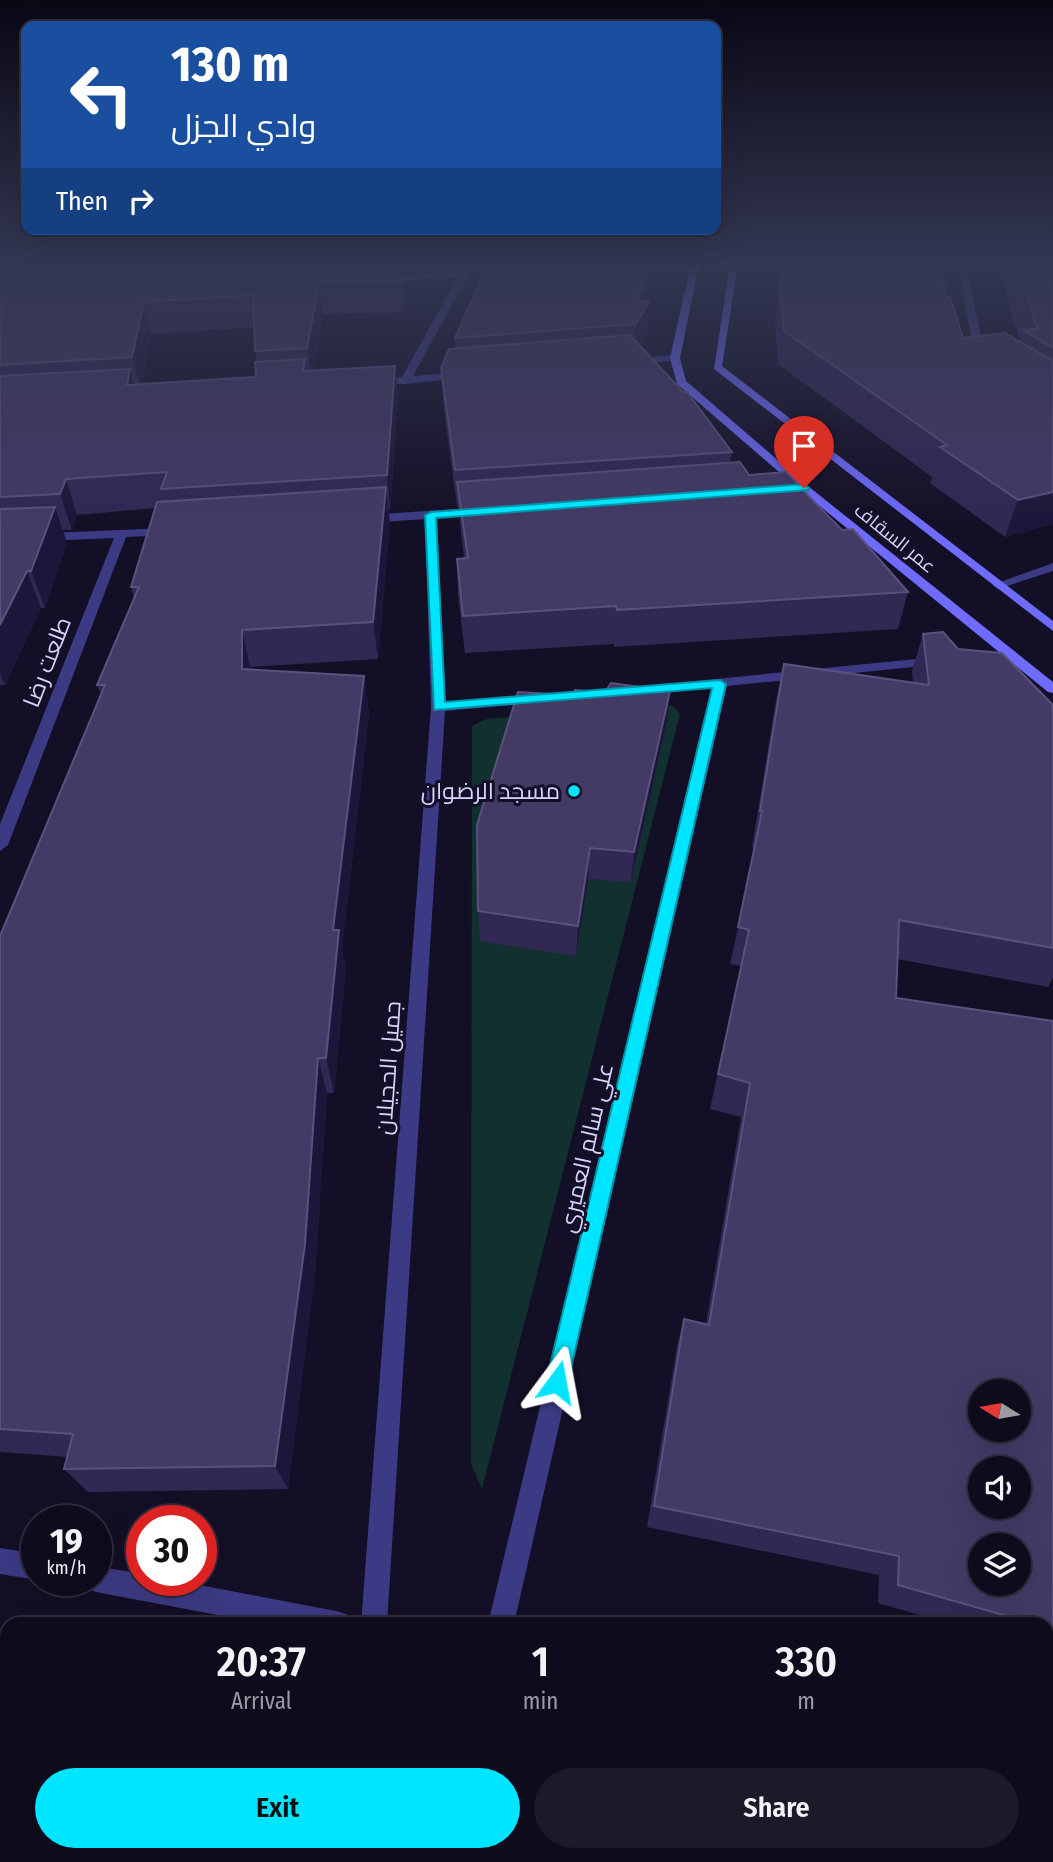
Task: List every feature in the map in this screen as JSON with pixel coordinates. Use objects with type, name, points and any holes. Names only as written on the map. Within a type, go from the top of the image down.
[{"type":"street","points":[[405,381],[422,351]]},
{"type":"street","points":[[621,362],[675,358],[677,351]]},
{"type":"street","name":"عمر السقاف","points":[[720,351],[717,367],[1053,627]]},
{"type":"street","points":[[983,351],[1000,362]]},
{"type":"street","name":"عمر السقاف","points":[[675,358],[681,382],[804,488],[1053,689]]},
{"type":"street","points":[[365,383],[473,375]]},
{"type":"street","points":[[790,489],[804,488]]},
{"type":"street","points":[[350,520],[500,510]]},
{"type":"street","name":"جميل الحجيلان","points":[[373,1617],[438,707],[431,515]]},
{"type":"street","points":[[0,539],[175,532]]},
{"type":"street","name":"طلعت رضا","points":[[0,845],[121,535]]},
{"type":"street","points":[[998,585],[1053,567]]},
{"type":"street","points":[[983,656],[1010,654]]},
{"type":"street","points":[[612,692],[720,684],[955,659]]},
{"type":"street","name":"علي سالم العميري","points":[[502,1617],[720,684]]},
{"type":"street","points":[[438,707],[546,698]]},
{"type":"street","points":[[0,1560],[21,1564]]},
{"type":"street","points":[[112,1582],[299,1617]]},
{"type":"green space","points":[[633,706],[673,706],[680,714],[482,1489],[471,1464],[472,726],[486,719]]},
{"type":"building","points":[[0,351],[133,351],[132,357],[0,365]]},
{"type":"building","points":[[448,351],[645,351],[683,392],[687,392],[732,452],[455,470],[441,368]]},
{"type":"building","points":[[812,351],[1036,351],[1053,361],[1053,492],[1018,500],[940,447],[947,445]]},
{"type":"building","points":[[305,359],[303,371],[395,366],[387,475],[161,489],[167,472],[66,479],[60,494],[0,497],[0,376],[130,369],[127,385],[256,377],[255,362]]},
{"type":"building","points":[[740,462],[749,475],[785,472],[842,530],[853,529],[908,592],[617,610],[616,606],[463,616],[457,559],[468,558],[457,482]]},
{"type":"building","points":[[386,487],[373,622],[242,630],[242,669],[364,676],[333,930],[339,930],[326,1058],[318,1058],[305,1244],[275,1466],[64,1469],[73,1434],[0,1429],[0,936],[105,685],[97,685],[139,587],[131,587],[157,502]]},
{"type":"building","points":[[55,507],[31,571],[27,571],[0,625],[0,509]]},
{"type":"building","points":[[943,632],[958,649],[1002,653],[1052,704],[1053,948],[899,920],[896,998],[1053,1021],[1053,1617],[1010,1617],[898,1585],[899,1556],[654,1506],[684,1319],[709,1325],[750,1083],[718,1074],[749,930],[738,927],[762,811],[784,664],[929,685],[923,634]]},
{"type":"building","name":"مسجد الرضوان","points":[[611,683],[670,691],[634,852],[590,848],[578,926],[478,911],[477,825],[518,692],[573,695],[575,690],[605,692]]},
{"type":"place","name":"مسجد الرضوان","points":[[574,791]]},
{"type":"route","points":[[557,1382],[720,684],[438,707],[431,515],[804,488]]}]
